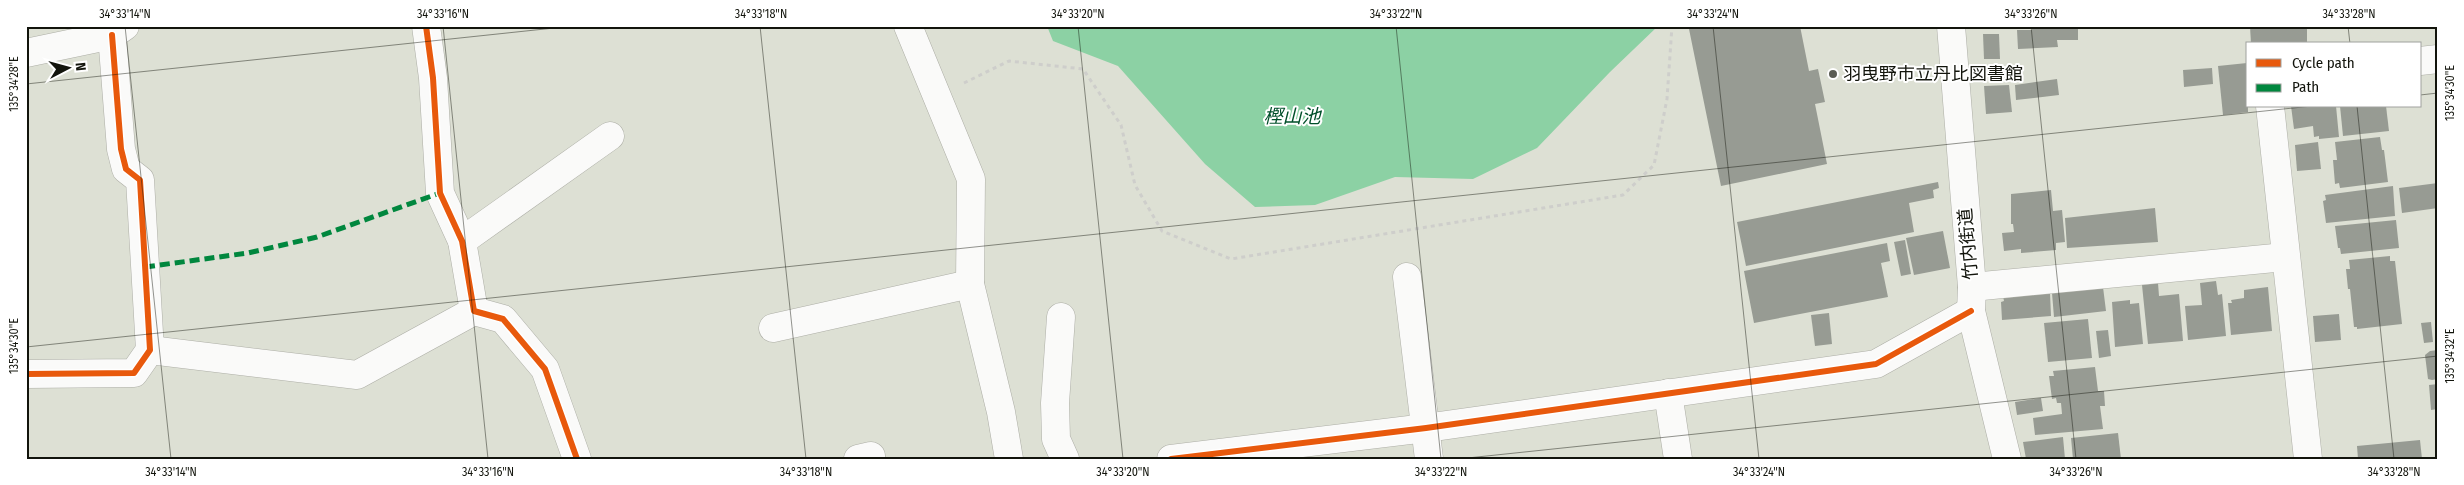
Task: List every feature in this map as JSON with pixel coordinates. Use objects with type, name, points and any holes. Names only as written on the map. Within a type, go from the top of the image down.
[{"type":"street","points":[[426,26],[433,78],[440,193],[462,241],[474,311]]},
{"type":"street","points":[[908,26],[971,179],[970,284],[1001,412],[1009,459]]},
{"type":"street","name":"竹内街道","points":[[1951,26],[1971,299],[2007,459]]},
{"type":"street","points":[[26,374],[134,373],[150,350],[140,180],[126,169],[121,149],[119,30],[38,43]]},
{"type":"street","points":[[2422,60],[2438,59]]},
{"type":"street","points":[[2270,108],[2308,459]]},
{"type":"street","points":[[462,241],[610,136]]},
{"type":"street","points":[[1171,459],[1426,428],[1876,364],[1971,299],[2285,257]]},
{"type":"street","points":[[1407,277],[1430,459]]},
{"type":"street","points":[[773,328],[970,284]]},
{"type":"street","points":[[150,350],[357,375],[474,311],[503,319],[545,369],[577,459]]},
{"type":"street","points":[[1061,317],[1055,402],[1056,439],[1065,459]]},
{"type":"street","points":[[1668,393],[1678,459]]},
{"type":"path","points":[[936,96],[1009,61],[1083,68],[1121,126],[1135,185],[1162,232],[1231,259],[1622,195],[1654,165],[1667,99],[1672,26]]},
{"type":"water","name":"樫山池","points":[[1047,26],[1658,26],[1610,72],[1537,148],[1473,179],[1395,177],[1315,205],[1255,207],[1205,164],[1118,66],[1053,41]]},
{"type":"building","points":[[1702,26],[1800,26],[1809,71],[1818,69],[1825,102],[1815,104],[1827,164],[1721,186],[1689,29]]},
{"type":"building","points":[[2032,26],[2078,26],[2078,40],[2057,40],[2058,47],[2018,49],[2017,30],[2032,30]]},
{"type":"building","points":[[2250,26],[2307,26],[2307,42],[2251,42]]},
{"type":"building","points":[[1983,34],[1999,34],[2000,59],[1984,59]]},
{"type":"building","points":[[2246,63],[2246,108],[2248,108],[2248,112],[2223,115],[2218,66]]},
{"type":"building","points":[[2212,68],[2213,84],[2184,87],[2183,70]]},
{"type":"building","points":[[2057,79],[2059,95],[2016,100],[2015,85]]},
{"type":"building","points":[[2009,85],[2012,112],[1986,114],[1984,86]]},
{"type":"building","points":[[2291,108],[2336,108],[2339,137],[2319,139],[2319,136],[2314,137],[2313,126],[2294,129]]},
{"type":"building","points":[[2340,108],[2386,108],[2389,131],[2343,136]]},
{"type":"building","points":[[2380,137],[2382,150],[2384,150],[2388,182],[2340,188],[2339,183],[2335,184],[2333,160],[2337,160],[2335,142]]},
{"type":"building","points":[[2318,142],[2321,169],[2297,171],[2295,145]]},
{"type":"building","points":[[1938,182],[1939,188],[1933,190],[1934,198],[1909,203],[1914,232],[1746,266],[1737,222]]},
{"type":"building","points":[[2438,183],[2438,208],[2402,213],[2399,188]]},
{"type":"building","points":[[2393,186],[2395,216],[2326,223],[2323,201],[2326,200],[2325,195]]},
{"type":"building","points":[[2051,190],[2053,211],[2062,210],[2065,242],[2056,243],[2056,250],[2021,253],[2021,249],[2004,251],[2002,233],[2014,232],[2013,224],[2011,224],[2011,194]]},
{"type":"building","points":[[2155,208],[2158,242],[2067,248],[2065,218]]},
{"type":"building","points":[[2396,220],[2399,248],[2341,254],[2340,248],[2338,248],[2335,226]]},
{"type":"building","points":[[1943,231],[1950,268],[1914,275],[1906,238]]},
{"type":"building","points":[[1905,240],[1911,274],[1901,276],[1894,242]]},
{"type":"building","points":[[1887,243],[1890,261],[1881,263],[1888,297],[1754,323],[1744,271]]},
{"type":"building","points":[[2390,256],[2390,261],[2395,261],[2402,324],[2357,329],[2357,327],[2354,327],[2350,289],[2348,289],[2346,269],[2350,269],[2349,260]]},
{"type":"building","points":[[2216,281],[2218,295],[2222,294],[2226,336],[2188,340],[2185,306],[2202,305],[2200,283]]},
{"type":"building","points":[[2158,283],[2159,296],[2179,294],[2183,341],[2148,344],[2142,285]]},
{"type":"building","points":[[2103,287],[2106,311],[2054,317],[2052,293]]},
{"type":"building","points":[[2268,287],[2272,331],[2231,335],[2228,303],[2232,303],[2231,300],[2244,298],[2244,290]]},
{"type":"building","points":[[2050,293],[2051,316],[2002,320],[2001,302],[2004,301],[2003,296]]},
{"type":"building","points":[[2130,300],[2130,304],[2139,303],[2143,344],[2115,347],[2112,302]]},
{"type":"building","points":[[1829,313],[1832,344],[1815,346],[1811,315]]},
{"type":"building","points":[[2339,314],[2341,340],[2315,342],[2313,316]]},
{"type":"building","points":[[2088,319],[2092,358],[2048,362],[2044,323]]},
{"type":"building","points":[[2431,322],[2433,342],[2424,343],[2421,323]]},
{"type":"building","points":[[2108,330],[2111,356],[2099,358],[2096,331]]},
{"type":"building","points":[[2438,350],[2438,379],[2428,379],[2425,355],[2430,351]]},
{"type":"building","points":[[2095,367],[2098,391],[2104,391],[2105,406],[2100,406],[2103,429],[2035,435],[2033,418],[2062,414],[2061,403],[2057,403],[2056,398],[2052,399],[2049,376],[2054,376],[2053,371]]},
{"type":"building","points":[[2438,384],[2438,409],[2431,410],[2429,385]]},
{"type":"building","points":[[2041,398],[2043,411],[2017,415],[2015,402]]},
{"type":"building","points":[[2118,433],[2121,459],[2073,459],[2071,438]]},
{"type":"building","points":[[2063,437],[2065,459],[2026,459],[2023,442]]},
{"type":"building","points":[[2420,440],[2422,459],[2358,459],[2357,446]]},
{"type":"marked path","points":[[145,267],[248,253],[317,237],[440,193]]},
{"type":"cycle path","points":[[426,26],[433,78],[440,193],[462,241],[474,311],[503,319],[545,369],[577,459]]},
{"type":"cycle path","points":[[26,374],[134,373],[150,350],[140,180],[126,169],[121,149],[112,35]]},
{"type":"cycle path","points":[[1171,459],[1426,428],[1876,364],[1971,311]]},
{"type":"place","name":"羽曳野市立丹比図書館","points":[[1833,74]]}]
